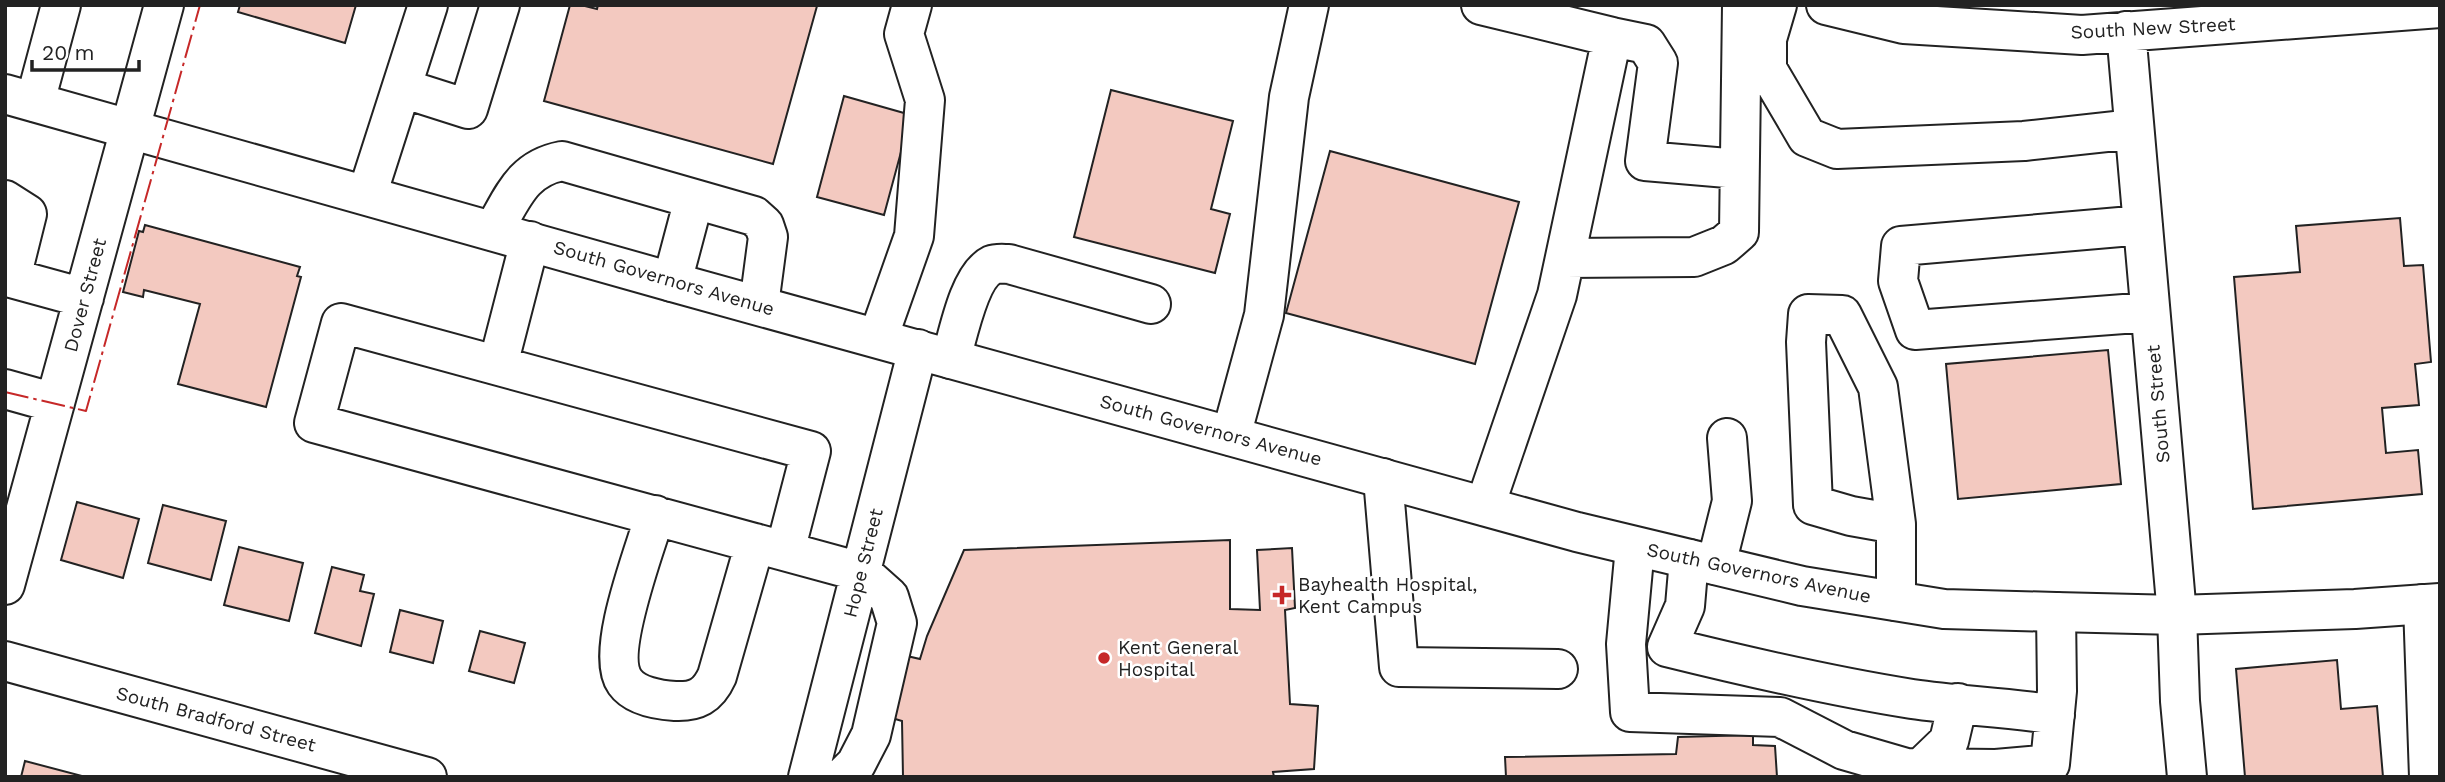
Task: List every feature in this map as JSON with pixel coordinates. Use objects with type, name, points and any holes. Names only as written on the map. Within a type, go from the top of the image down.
[{"type":"street","points":[[20,98],[61,5]]},
{"type":"street","name":"Dover Street","points":[[5,585],[164,5]]},
{"type":"street","points":[[367,195],[428,5]]},
{"type":"street","points":[[402,88],[468,109],[500,5]]},
{"type":"street","points":[[878,338],[914,236],[925,100],[904,34],[912,5]]},
{"type":"street","points":[[1231,436],[1264,316],[1289,97],[1309,5]]},
{"type":"street","points":[[1481,5],[1646,44],[1658,63],[1645,161],[1739,169]]},
{"type":"street","points":[[1565,258],[1694,257],[1724,245],[1739,232],[1742,5]]},
{"type":"street","points":[[1777,5],[1767,39],[1768,69],[1807,137],[1837,149],[2024,141],[2134,130]]},
{"type":"street","name":"South New Street","points":[[1826,5],[1904,24],[2082,35],[2142,22],[2440,8]]},
{"type":"street","name":"South Street","points":[[2142,22],[2134,130],[2176,615],[2187,777]]},
{"type":"street","points":[[1485,506],[1557,295],[1612,37]]},
{"type":"street","name":"South Governors Avenue","points":[[20,98],[672,282],[1485,506],[1635,547],[1802,586],[1944,609],[2176,615],[2355,609],[2431,603]]},
{"type":"street","points":[[493,231],[524,179],[543,165],[562,162],[754,216],[764,225],[768,237],[759,305]]},
{"type":"street","points":[[672,282],[694,199]]},
{"type":"street","points":[[5,200],[27,214],[11,278],[84,298]]},
{"type":"street","points":[[2143,225],[1901,246],[1898,281],[1915,330],[2150,312]]},
{"type":"street","points":[[498,365],[530,241]]},
{"type":"street","name":"Hope Street","points":[[808,777],[861,572],[935,354],[968,302],[980,275],[993,264],[1009,264],[1151,304]]},
{"type":"street","points":[[1896,524],[1851,516],[1813,505],[1806,342],[1808,314],[1842,315],[1878,387],[1896,524],[1896,601]]},
{"type":"street","points":[[655,515],[621,629],[618,653],[620,671],[625,683],[635,691],[646,696],[688,702],[700,698],[712,688],[770,547],[811,451],[341,323],[314,423],[655,515],[770,547],[861,572],[889,597],[897,623],[871,736],[856,764],[844,777]]},
{"type":"street","points":[[5,389],[55,403]]},
{"type":"street","points":[[1727,438],[1732,500],[1702,562],[1667,647],[1791,677],[1914,699],[2055,715]]},
{"type":"street","points":[[1383,478],[1399,667],[1559,669]]},
{"type":"street","points":[[1635,547],[1626,644],[1630,712],[1780,717],[1844,750],[1906,768],[1996,769],[2050,764],[2057,691],[2056,612]]},
{"type":"street","points":[[2429,777],[2431,603]]},
{"type":"street","name":"South Bradford Street","points":[[5,661],[427,777]]},
{"type":"street","points":[[1921,768],[1949,741],[1958,703]]},
{"type":"building","points":[[240,5],[356,5],[345,43],[238,12]]},
{"type":"building","points":[[570,5],[597,9],[598,5],[817,6],[773,164],[544,101]]},
{"type":"building","points":[[1111,90],[1233,121],[1211,209],[1230,214],[1215,273],[1074,237]]},
{"type":"building","points":[[844,96],[911,115],[884,215],[817,197]]},
{"type":"building","points":[[1330,151],[1519,202],[1475,364],[1286,313]]},
{"type":"building","points":[[2400,218],[2404,266],[2423,265],[2431,362],[2415,364],[2419,405],[2382,408],[2386,453],[2418,450],[2422,494],[2253,509],[2234,277],[2300,272],[2296,226]]},
{"type":"building","points":[[145,225],[300,267],[297,276],[301,277],[266,407],[178,384],[200,304],[144,290],[143,297],[123,292],[139,231],[143,232]]},
{"type":"building","points":[[2108,350],[2121,484],[1958,499],[1946,364]]},
{"type":"building","points":[[77,502],[139,519],[123,578],[61,560]]},
{"type":"building","points":[[163,505],[226,521],[211,580],[148,563]]},
{"type":"building","name":"Kent General Hospital","points":[[1230,540],[1230,609],[1260,610],[1257,550],[1292,548],[1295,608],[1285,610],[1290,704],[1318,706],[1314,769],[1273,772],[1274,777],[903,777],[902,721],[862,709],[881,650],[920,659],[927,636],[964,550]]},
{"type":"building","points":[[239,547],[303,563],[289,621],[224,605]]},
{"type":"building","points":[[332,567],[364,575],[360,591],[374,594],[361,646],[315,633]]},
{"type":"building","points":[[400,610],[443,621],[433,663],[390,652]]},
{"type":"building","points":[[480,631],[525,643],[514,683],[469,671]]},
{"type":"building","points":[[2337,660],[2341,709],[2377,706],[2383,777],[2245,777],[2236,669]]},
{"type":"building","points":[[1753,735],[1753,745],[1775,746],[1777,777],[1506,777],[1505,757],[1676,754],[1678,737]]},
{"type":"building","points":[[25,761],[82,776],[21,777]]},
{"type":"power","points":[[5,392],[86,411],[200,5]]},
{"type":"place","name":"Bayhealth Hospital, Kent Campus","points":[[1282,595]]},
{"type":"place","name":"Kent General Hospital","points":[[1104,658]]}]
